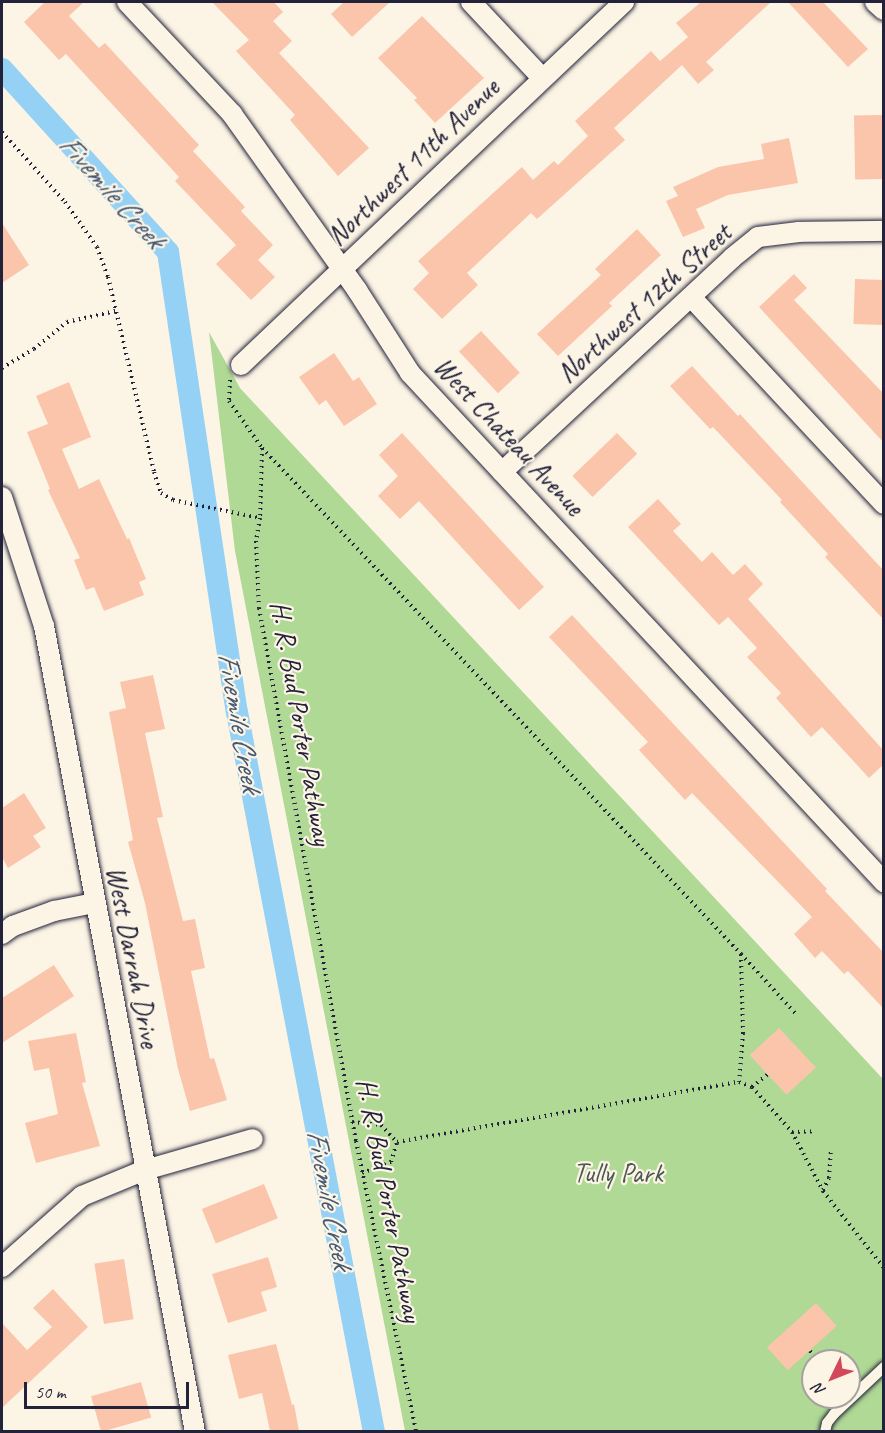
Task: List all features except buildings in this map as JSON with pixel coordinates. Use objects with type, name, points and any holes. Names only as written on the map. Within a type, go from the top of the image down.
[{"type":"street","name":"West Chateau Avenue","points":[[127,2],[232,114],[342,269],[410,373],[884,882]]},
{"type":"street","points":[[471,2],[542,78]]},
{"type":"street","name":"Northwest 11th Avenue","points":[[241,365],[624,2]]},
{"type":"street","points":[[875,2],[884,10]]},
{"type":"street","name":"Northwest 12th Street","points":[[502,472],[758,237],[800,232],[884,231]]},
{"type":"street","points":[[691,297],[884,504]]},
{"type":"street","name":"West Darrah Drive","points":[[2,497],[44,626],[94,903],[195,1431]]},
{"type":"street","points":[[2,934],[12,926],[54,911],[94,903]]},
{"type":"street","points":[[2,1267],[82,1196],[145,1170],[253,1139]]},
{"type":"lane","points":[[825,1431],[826,1423],[834,1414],[884,1366]]},
{"type":"path","points":[[2,132],[65,202],[97,247],[116,311],[161,493],[173,500],[260,518]]},
{"type":"path","points":[[2,368],[34,349],[67,322],[116,311]]},
{"type":"path","points":[[241,365],[229,382],[229,401],[262,448],[795,1013]]},
{"type":"path","name":"H. R. Bud Porter Pathway","points":[[262,448],[260,518],[256,541],[259,608],[352,1122],[416,1431]]},
{"type":"path","points":[[739,1082],[743,1033],[741,954]]},
{"type":"path","points":[[752,1087],[768,1074]]},
{"type":"path","points":[[397,1142],[739,1082],[752,1087],[792,1132],[823,1191],[884,1268]]},
{"type":"path","points":[[352,1122],[381,1125],[397,1142]]},
{"type":"path","points":[[792,1132],[816,1131]]},
{"type":"path","points":[[362,1173],[391,1162],[397,1142]]},
{"type":"path","points":[[823,1191],[829,1178],[831,1150]]},
{"type":"green space","name":"Tully Park","points":[[209,332],[240,388],[883,1079],[883,1431],[405,1431],[235,551]]},
{"type":"waterway","name":"Fivemile Creek","points":[[2,69],[168,252],[237,712],[374,1432]]}]
